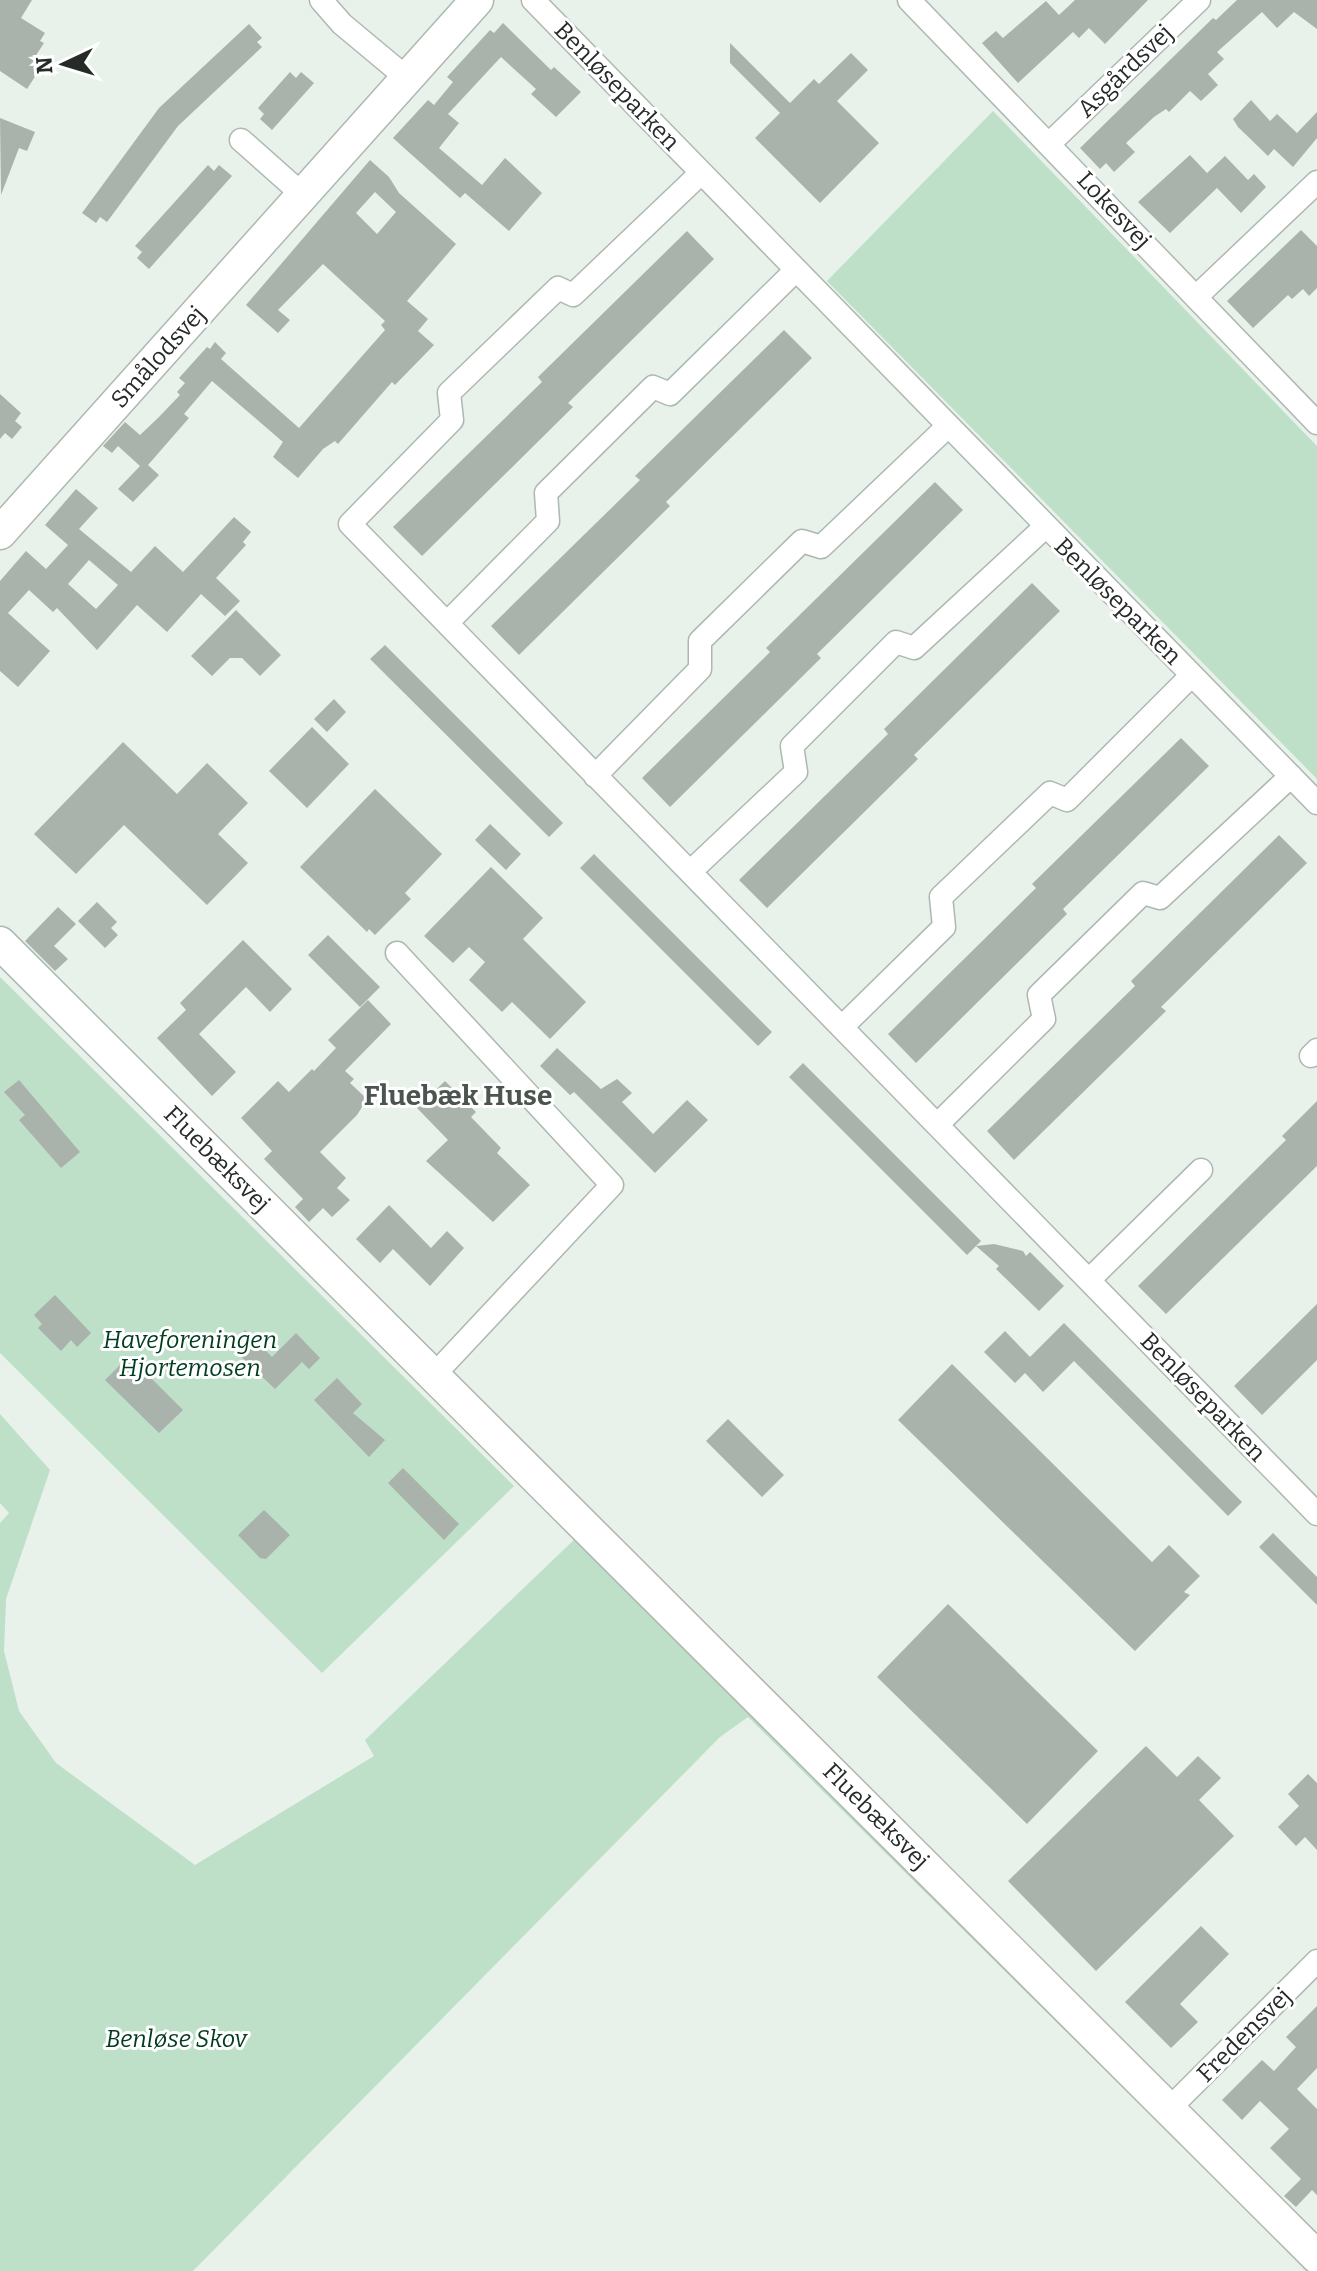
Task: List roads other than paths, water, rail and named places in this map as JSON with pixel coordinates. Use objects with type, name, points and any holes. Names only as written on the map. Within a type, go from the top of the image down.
[{"type":"street","points":[[321,0],[342,24],[408,79]]},
{"type":"street","name":"Smålodsvej","points":[[5,519],[303,195],[477,0]]},
{"type":"street","name":"Benløseparken","points":[[533,0],[1317,803]]},
{"type":"street","name":"Lokesvej","points":[[909,0],[1317,423]]},
{"type":"street","name":"Asgårdsvej","points":[[1050,143],[1199,0]]},
{"type":"street","points":[[241,140],[303,195]]},
{"type":"street","name":"Benløseparken","points":[[701,173],[573,295],[558,288],[449,393],[452,420],[350,524],[1317,1514]]},
{"type":"street","points":[[1196,297],[1317,182]]},
{"type":"street","points":[[447,623],[548,521],[546,493],[653,387],[670,394],[796,270]]},
{"type":"street","points":[[595,776],[700,669],[700,641],[802,541],[821,547],[948,426]]},
{"type":"street","name":"Benløseparken","points":[[690,872],[796,772],[792,746],[896,642],[914,648],[1045,527]]},
{"type":"street","name":"Benløseparken","points":[[842,1027],[944,927],[941,897],[1050,793],[1067,800],[1192,675]]},
{"type":"street","points":[[937,1125],[1044,1019],[1039,995],[1143,893],[1160,898],[1291,776]]},
{"type":"street","name":"Fluebæksvej","points":[[0,943],[1317,2257]]},
{"type":"street","points":[[397,953],[612,1185],[434,1375]]},
{"type":"street","points":[[1089,1280],[1201,1170]]},
{"type":"street","name":"Fredensvej","points":[[1170,2108],[1317,1961]]},
{"type":"district","name":"Fluebæk Huse","points":[[458,1095]]},
{"type":"park label","name":"Haveforeningen Hjortemosen","points":[[190,1354]]},
{"type":"park label","name":"Benløse Skov","points":[[176,2039]]}]
